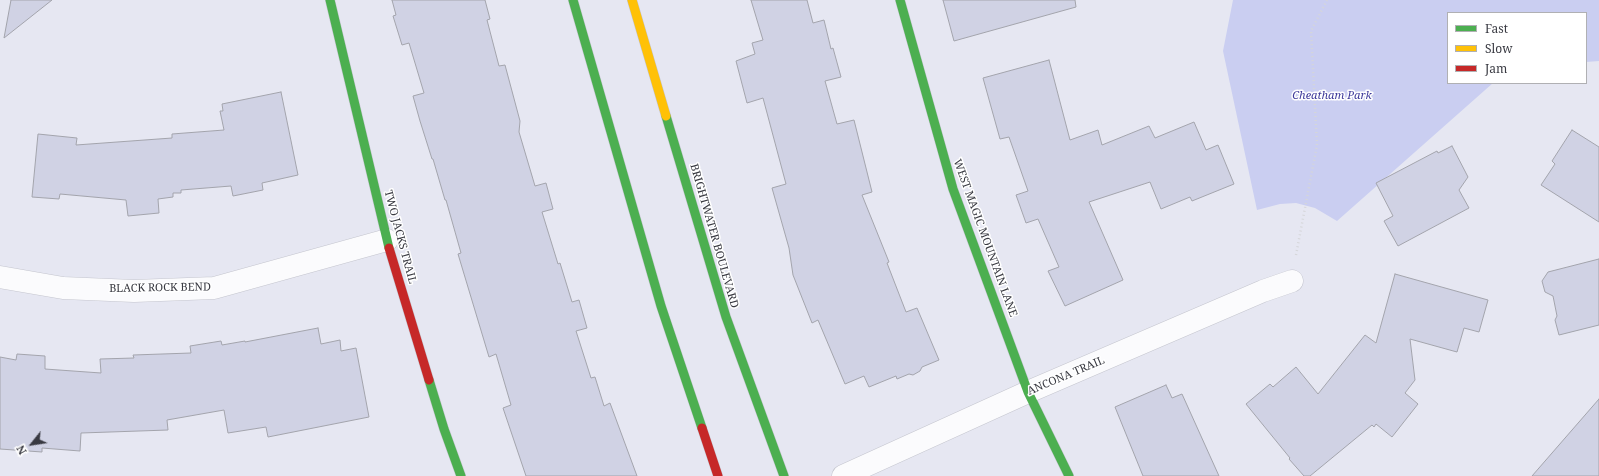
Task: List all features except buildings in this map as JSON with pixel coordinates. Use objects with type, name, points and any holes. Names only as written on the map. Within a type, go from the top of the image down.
[{"type":"street","name":"TWO JACKS TRAIL","points":[[330,0],[387,240],[444,429],[461,476]]},
{"type":"street","points":[[573,0],[661,306],[718,476]]},
{"type":"street","name":"BRIGHTWATER BOULEVARD","points":[[632,0],[726,317],[784,476]]},
{"type":"street","name":"WEST MAGIC MOUNTAIN LANE","points":[[900,0],[953,189],[1028,392],[1069,476]]},
{"type":"street","name":"BLACK ROCK BEND","points":[[0,277],[63,288],[134,291],[214,288],[387,240]]},
{"type":"street","name":"ANCONA TRAIL","points":[[843,476],[1028,392],[1263,291],[1292,281]]},
{"type":"path","points":[[1292,281],[1317,145],[1311,31],[1328,0]]},
{"type":"green space","name":"Cheatham Park","points":[[1233,0],[1599,0],[1599,61],[1587,62],[1587,12],[1447,12],[1447,84],[1492,84],[1337,221],[1315,208],[1296,203],[1280,204],[1257,210],[1223,51]]},
{"type":"traffic: fast","points":[[330,0],[389,248]]},
{"type":"traffic: fast","points":[[573,0],[661,306],[702,428]]},
{"type":"traffic: fast","points":[[900,0],[953,189],[1028,392],[1069,476]]},
{"type":"traffic: fast","points":[[666,116],[726,317],[784,476]]},
{"type":"traffic: fast","points":[[429,380],[444,429],[461,476]]},
{"type":"traffic: slow","points":[[632,0],[666,116]]},
{"type":"traffic: jam","points":[[389,248],[429,380]]},
{"type":"traffic: jam","points":[[702,428],[718,476]]}]
